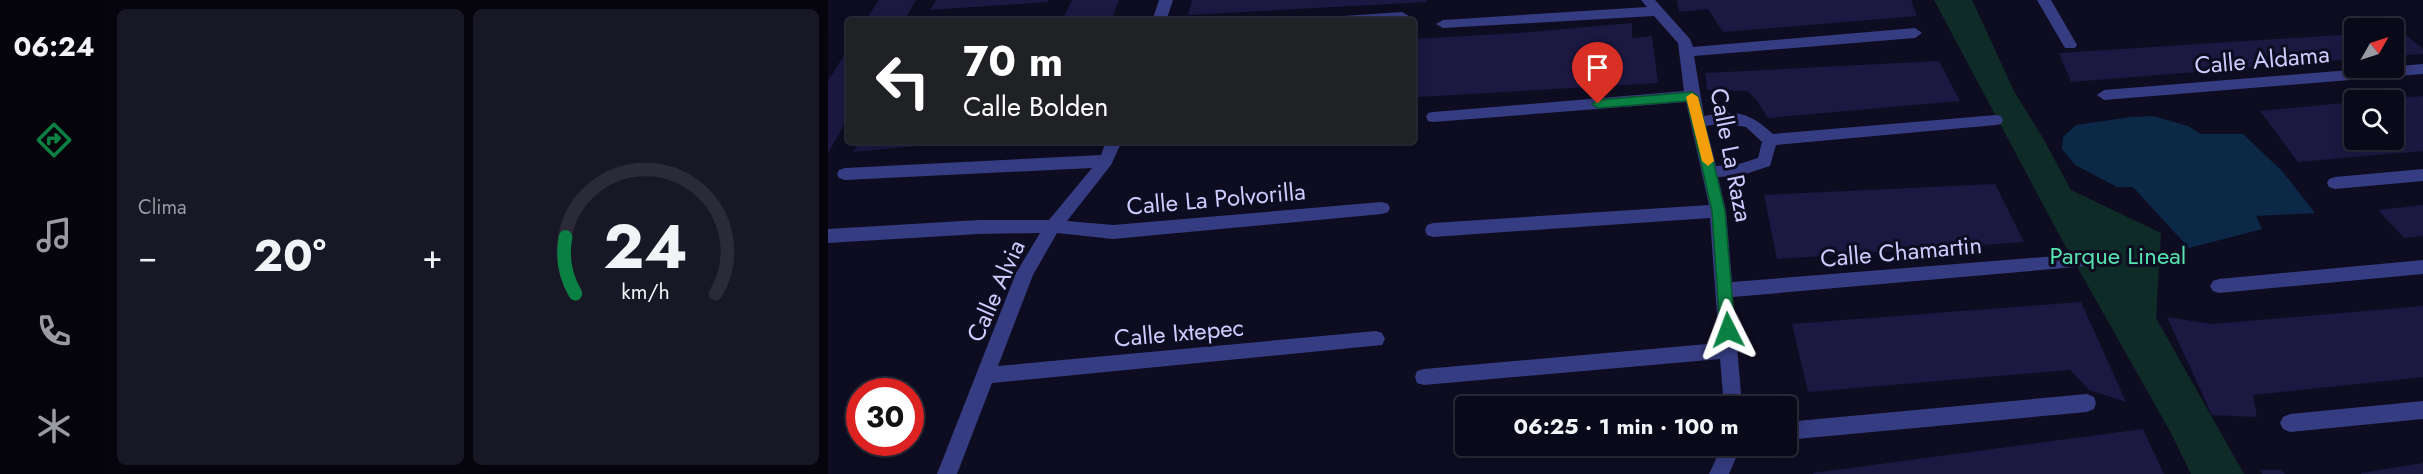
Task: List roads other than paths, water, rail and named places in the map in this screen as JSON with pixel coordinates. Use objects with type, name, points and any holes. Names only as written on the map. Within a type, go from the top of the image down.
[{"type":"street","points":[[1160,18],[1166,0]]},
{"type":"street","points":[[2044,0],[2070,45]]},
{"type":"street","points":[[1443,24],[1653,6]]},
{"type":"street","name":"Calle La Raza","points":[[1653,6],[1685,42],[1692,96],[1718,211],[1732,396]]},
{"type":"street","points":[[1372,18],[1402,16]]},
{"type":"street","points":[[1687,52],[1915,33]]},
{"type":"street","name":"Calle Aldama","points":[[2104,95],[2423,69]]},
{"type":"street","points":[[1433,117],[1692,96]]},
{"type":"street","points":[[1699,122],[1723,118],[1750,122],[1770,140],[1996,120]]},
{"type":"street","points":[[1710,172],[1739,170],[1765,162],[1770,140]]},
{"type":"street","name":"Calle Alvia","points":[[947,474],[1025,273],[1053,226],[1106,161],[1113,144]]},
{"type":"street","points":[[845,174],[1106,161]]},
{"type":"street","points":[[2335,183],[2423,175]]},
{"type":"street","name":"Calle La Polvorilla","points":[[828,236],[979,227],[1053,226],[1113,232],[1382,208]]},
{"type":"street","points":[[1433,230],[1718,211]]},
{"type":"street","name":"Calle Chamartin","points":[[1725,290],[2081,261]]},
{"type":"street","points":[[2219,286],[2423,267]]},
{"type":"street","name":"Calle Ixtepec","points":[[986,375],[1376,339]]},
{"type":"street","points":[[1424,377],[1729,350]]},
{"type":"street","points":[[1797,430],[2087,403]]},
{"type":"street","points":[[2290,423],[2423,410]]},
{"type":"street","points":[[1719,474],[1727,456]]},
{"type":"water","points":[[2153,116],[2188,126],[2201,134],[2243,134],[2282,171],[2315,213],[2256,216],[2262,229],[2189,248],[2133,187],[2117,187],[2075,165],[2062,149],[2063,137],[2076,125]]},
{"type":"park label","name":"Parque Lineal","points":[[2118,256]]}]
